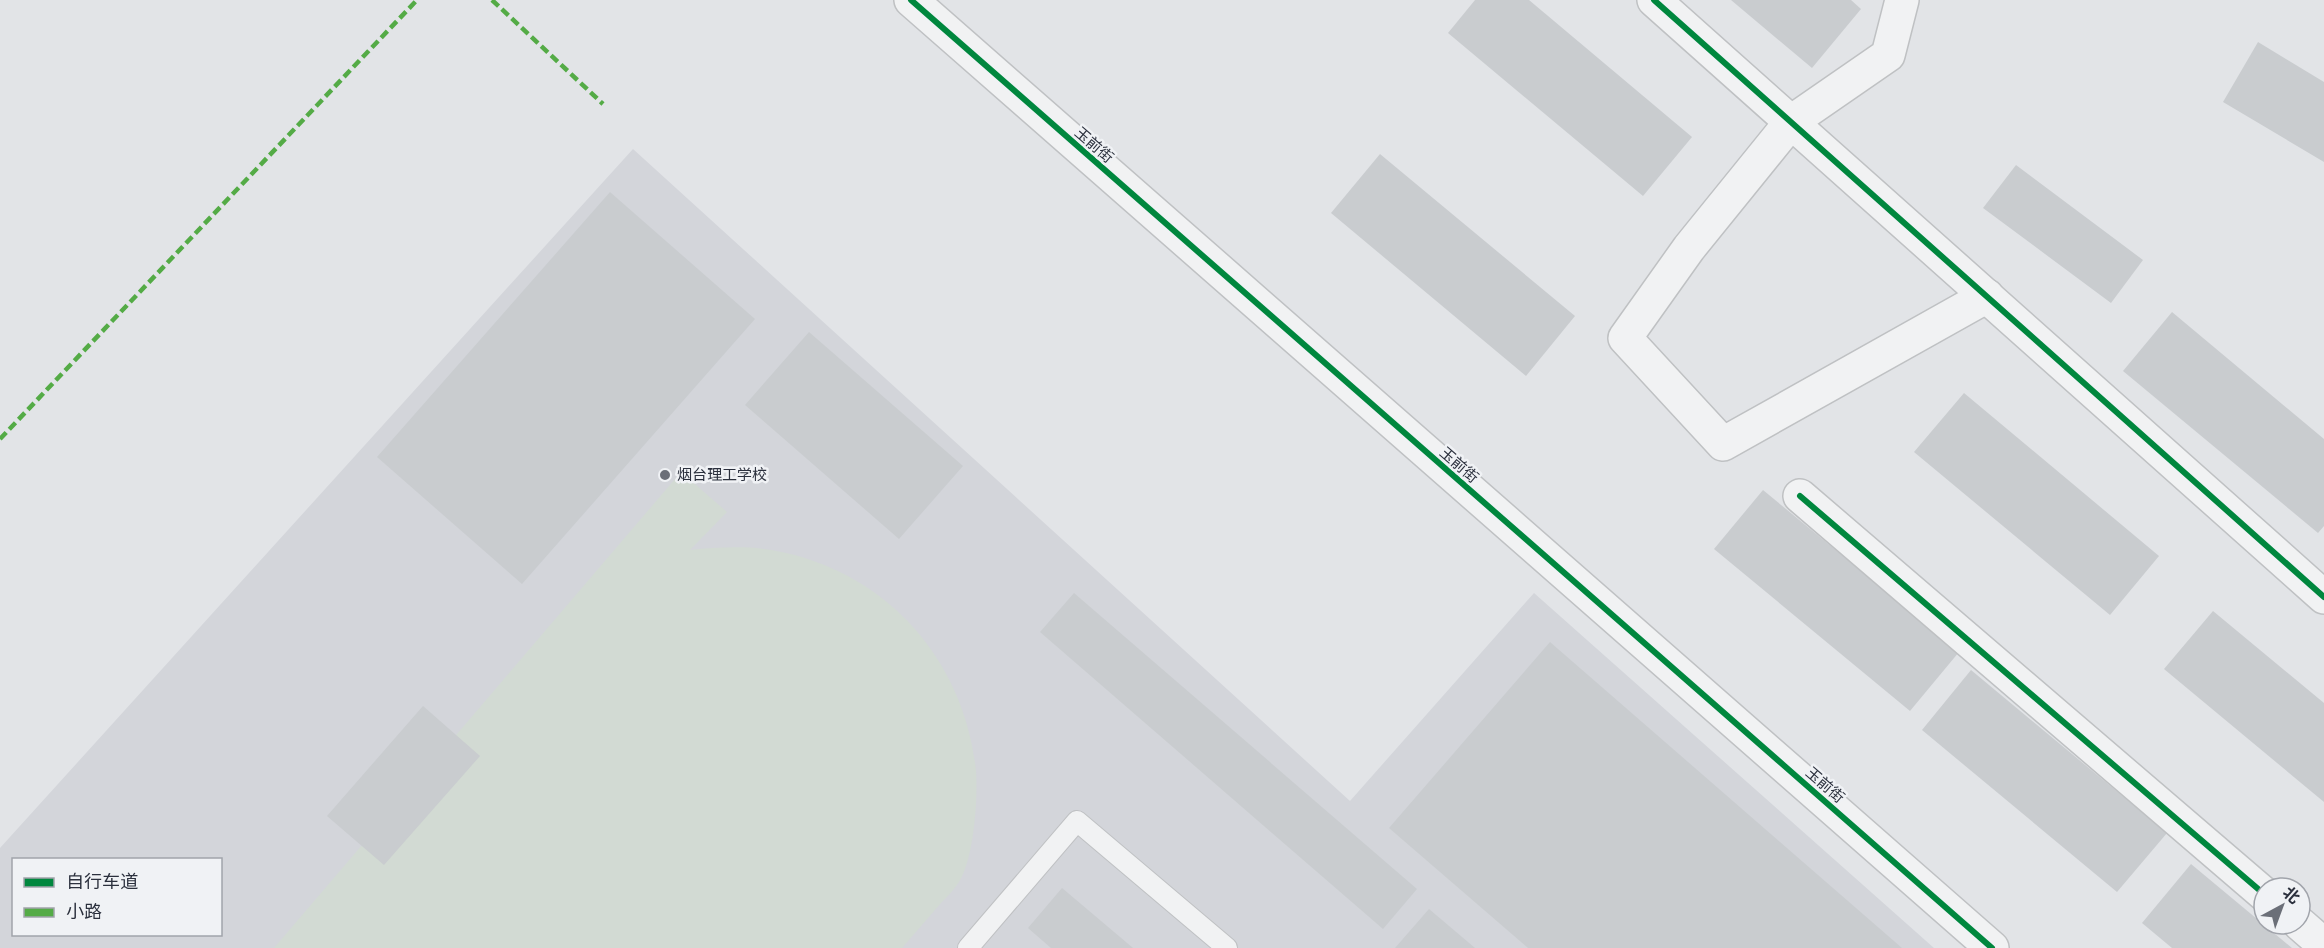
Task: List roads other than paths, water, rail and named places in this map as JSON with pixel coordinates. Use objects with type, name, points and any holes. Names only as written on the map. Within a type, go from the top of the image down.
[{"type":"street","name":"玉前街","points":[[911,0],[1992,948]]},
{"type":"street","points":[[1654,0],[2324,597]]},
{"type":"street","points":[[1902,0],[1887,55],[1791,122],[1689,248],[1625,338],[1723,444],[1987,296]]},
{"type":"street","points":[[1800,496],[2252,884]]},
{"type":"street","points":[[2312,934],[2324,945]]},
{"type":"lane","points":[[968,948],[1077,821],[1227,948]]},
{"type":"place","name":"烟台理工学校","points":[[665,475]]}]
